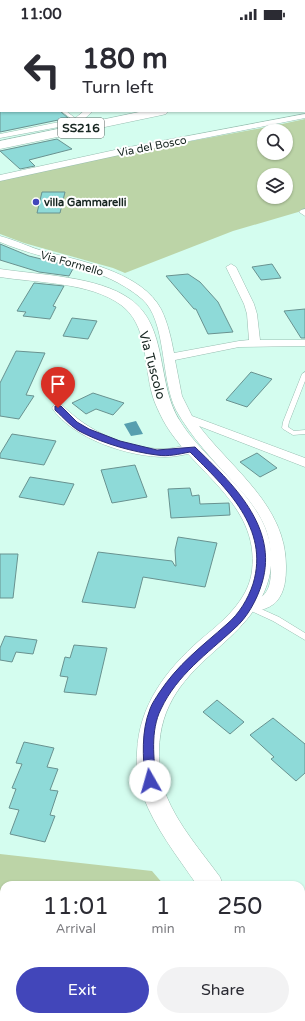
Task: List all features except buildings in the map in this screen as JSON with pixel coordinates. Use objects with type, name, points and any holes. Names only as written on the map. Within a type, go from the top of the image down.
[{"type":"main road","name":"SS216","points":[[0,146],[81,125],[156,112]]},
{"type":"street","points":[[0,136],[81,125],[88,112]]},
{"type":"street","name":"Via del Bosco","points":[[0,178],[110,154],[305,116]]},
{"type":"street","name":"Via Formello","points":[[0,239],[35,252],[113,275],[136,289],[149,300],[158,313],[175,393],[182,409],[203,439],[257,501],[274,531],[278,556],[276,590],[268,601],[261,605],[248,606]]},
{"type":"street","points":[[231,267],[249,304],[252,314],[255,343]]},
{"type":"street","points":[[0,273],[21,277]]},
{"type":"street","points":[[0,278],[21,277]]},
{"type":"street","name":"Via Tuscolo","points":[[21,277],[61,282],[99,290],[120,298],[130,305],[140,318],[150,344],[158,388],[174,424],[192,449],[228,485],[253,522],[261,551],[262,564],[257,586],[248,606],[232,626],[191,660],[174,679],[155,709],[149,736],[148,763],[154,794],[168,823],[208,881]]},
{"type":"street","points":[[168,358],[228,345],[255,343],[305,343]]},
{"type":"street","points":[[58,408],[80,427],[107,440],[143,451],[157,453],[171,453],[192,449]]},
{"type":"street","points":[[187,418],[305,463]]},
{"type":"lane","points":[[65,112],[81,125]]},
{"type":"lane","points":[[305,374],[285,425],[286,430],[289,432],[305,432]]},
{"type":"lane","points":[[248,606],[305,637]]},
{"type":"green space","points":[[305,119],[305,210],[233,231],[125,273],[113,268],[24,243],[0,234],[0,181],[74,163],[257,129],[257,160],[293,160],[293,124],[281,124]]},
{"type":"green space","points":[[0,854],[152,871],[161,881],[0,881]]},
{"type":"water","points":[[136,421],[143,434],[131,436],[124,424]]},
{"type":"place","name":"villa Gammarelli","points":[[36,202]]},
{"type":"route","points":[[58,408],[74,424],[86,431],[101,438],[143,451],[171,453],[192,449],[225,481],[238,498],[253,522],[261,551],[261,571],[255,593],[248,606],[232,626],[191,660],[174,679],[155,709],[152,718],[148,749],[150,781]]}]
